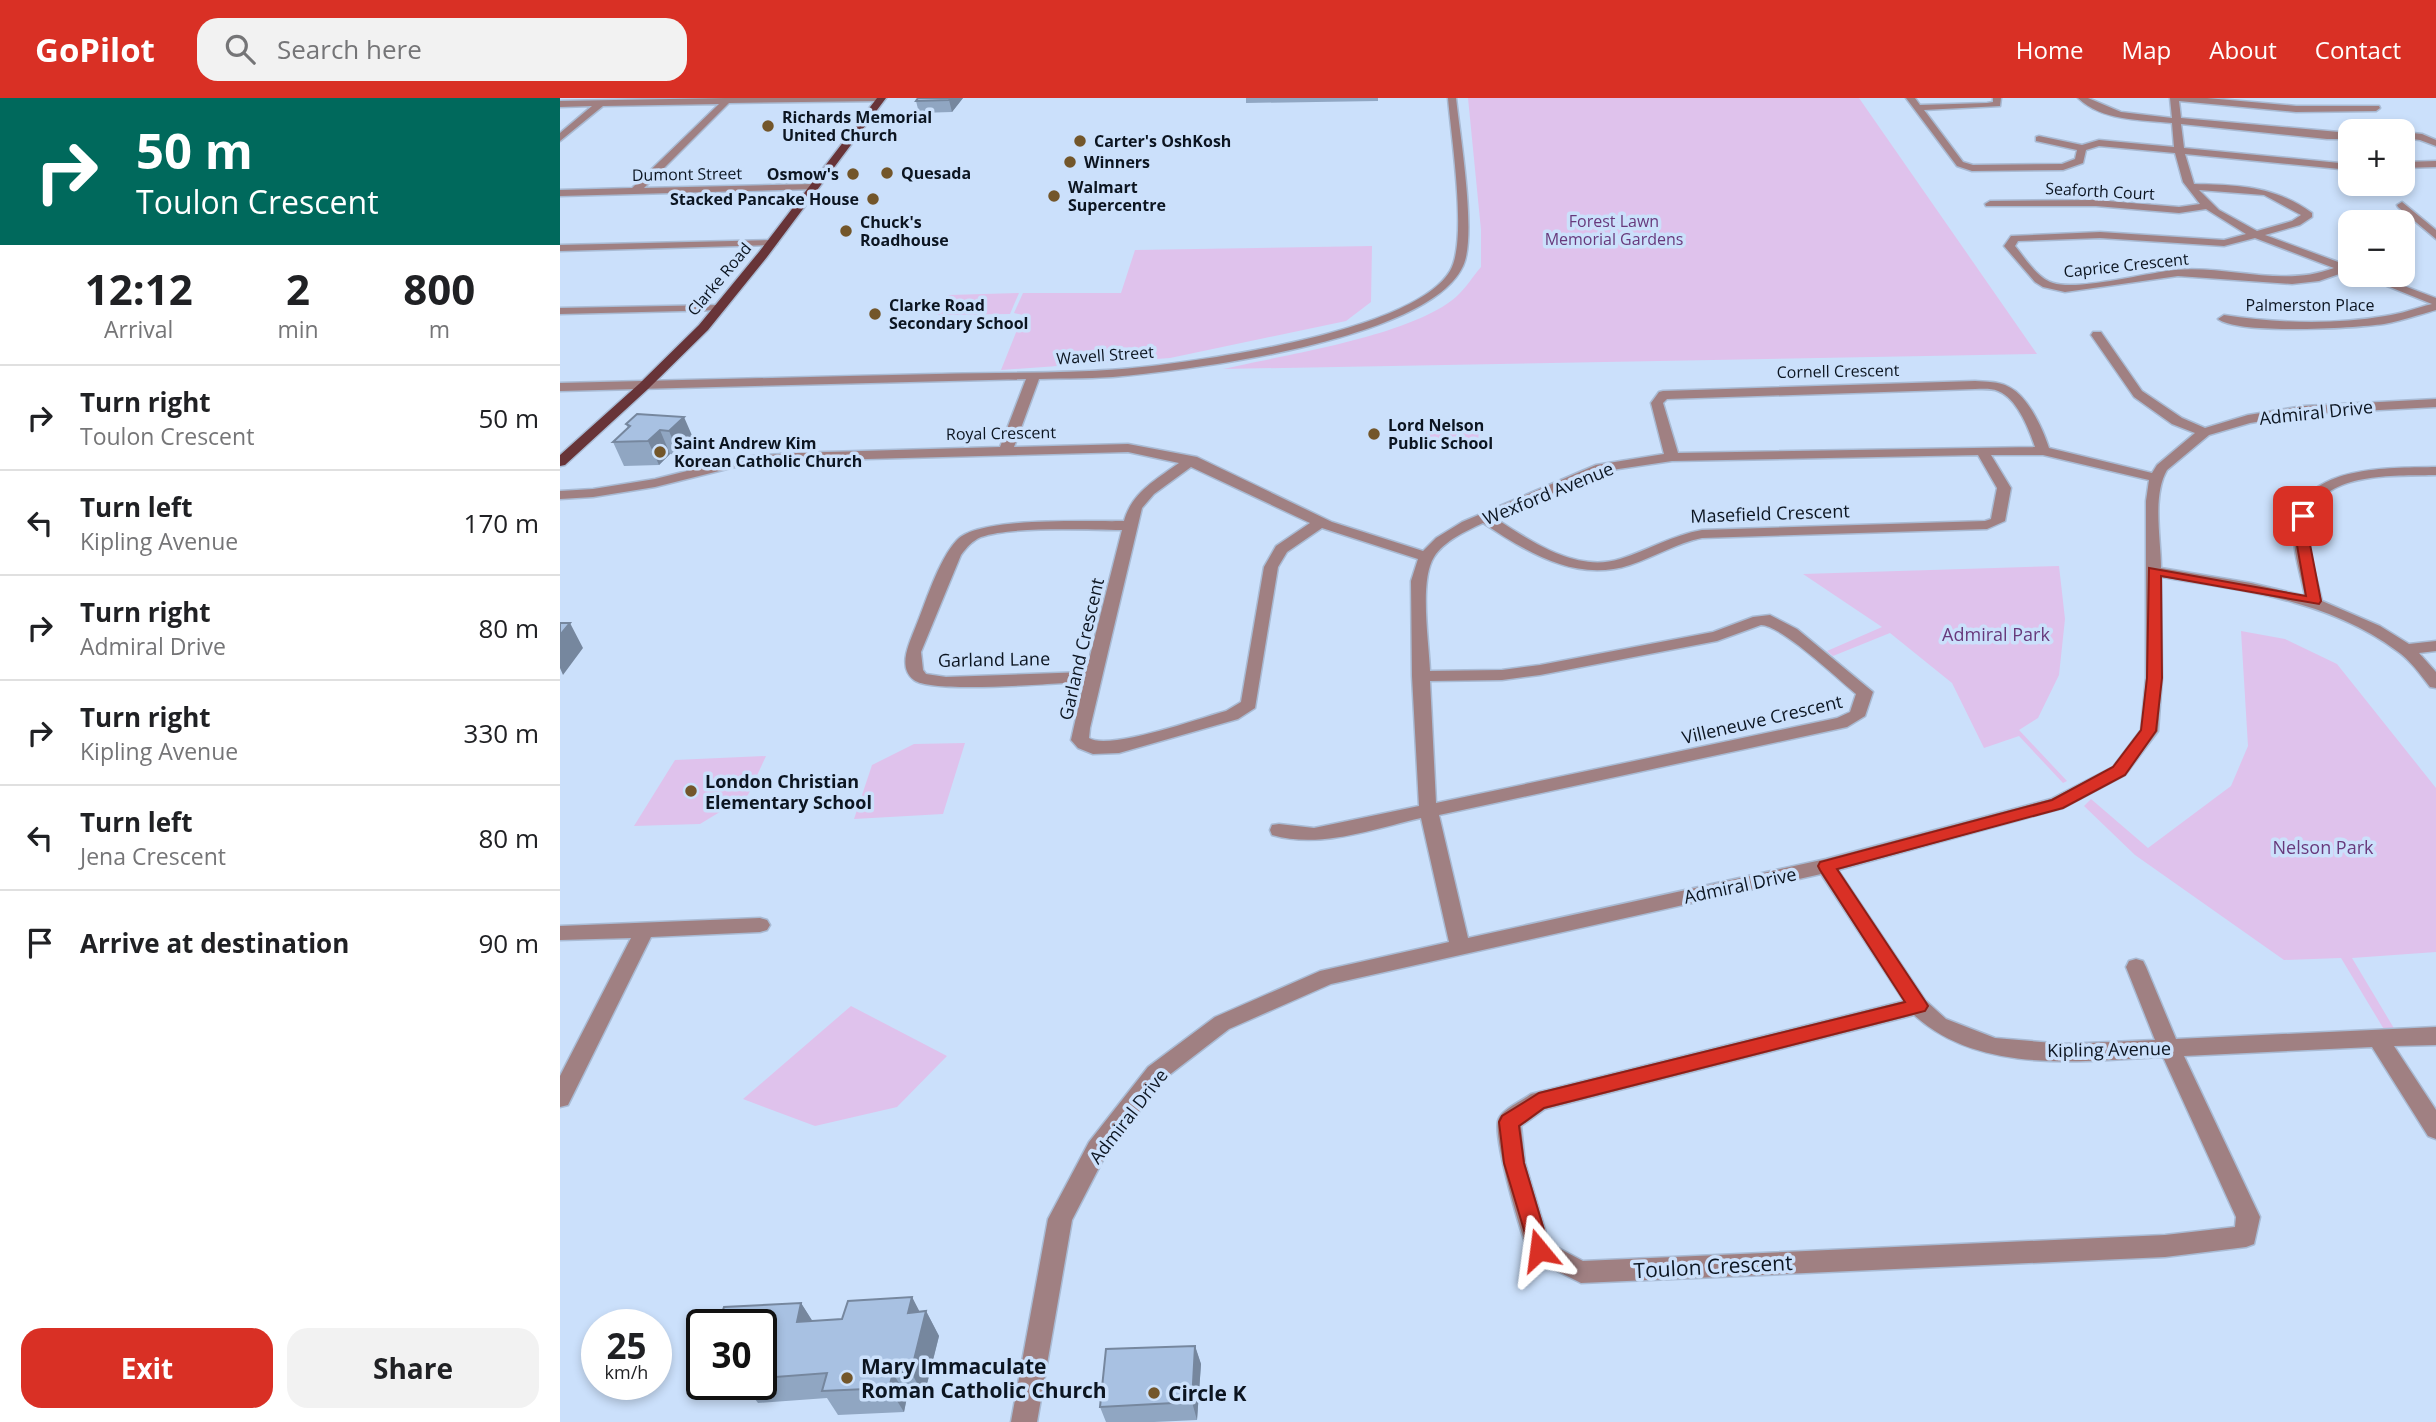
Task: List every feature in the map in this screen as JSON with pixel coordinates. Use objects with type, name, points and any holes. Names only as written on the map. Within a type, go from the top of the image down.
[{"type":"main road","name":"Clarke Road","points":[[560,462],[720,308],[773,243],[882,98]]},
{"type":"street","points":[[560,104],[604,101],[882,98]]},
{"type":"street","name":"Wavell Street","points":[[560,387],[1119,373],[1175,367],[1235,356],[1356,329],[1393,317],[1425,300],[1445,285],[1463,256],[1464,239],[1452,98]]},
{"type":"street","points":[[1910,98],[1961,164],[1972,168],[2063,167],[2080,161],[2082,148]]},
{"type":"street","points":[[1917,108],[1987,106],[1997,104],[1997,98]]},
{"type":"street","points":[[2082,98],[2104,111],[2338,136]]},
{"type":"street","points":[[2338,265],[2255,234],[2200,202],[2191,187],[2181,151],[2176,98],[2296,109],[2376,108]]},
{"type":"street","points":[[635,191],[728,100]]},
{"type":"street","points":[[560,138],[604,101]]},
{"type":"street","points":[[2415,136],[2436,143]]},
{"type":"street","points":[[2039,139],[2082,148],[2099,144],[2338,166]]},
{"type":"street","points":[[2415,165],[2436,164]]},
{"type":"street","name":"Dumont Street","points":[[560,193],[814,187]]},
{"type":"street","points":[[2191,187],[2266,190],[2292,202],[2308,215],[2296,223],[2255,234]]},
{"type":"street","name":"Seaforth Court","points":[[1990,204],[2096,203],[2179,211],[2207,206]]},
{"type":"street","points":[[2402,205],[2436,236]]},
{"type":"street","name":"Caprice Crescent","points":[[2255,234],[2214,244],[2100,235],[2027,236],[2015,238],[2009,246],[2039,280],[2065,289],[2178,273],[2292,281],[2319,278],[2338,272]]},
{"type":"street","points":[[560,247],[773,243]]},
{"type":"street","points":[[2394,287],[2436,304]]},
{"type":"street","name":"Palmerston Place","points":[[2224,319],[2250,324],[2381,321],[2436,304]]},
{"type":"street","points":[[560,312],[720,308]]},
{"type":"street","points":[[2097,335],[2138,394],[2178,421],[2204,432]]},
{"type":"street","points":[[1006,450],[1033,377]]},
{"type":"street","name":"Cornell Crescent","points":[[1672,457],[1657,403],[1663,395],[1975,386],[2006,390],[2014,397],[2041,439],[2043,451]]},
{"type":"street","name":"Admiral Drive","points":[[1024,1422],[1060,1219],[1097,1149],[1156,1073],[1222,1023],[1326,977],[1826,866],[2057,804],[2119,771],[2149,731],[2154,678],[2153,501],[2157,478],[2162,468],[2204,432],[2248,419],[2304,410],[2436,403]]},
{"type":"street","name":"Royal Crescent","points":[[560,495],[593,494],[655,484],[743,461],[792,457],[1128,448],[1154,450],[1192,460],[1321,522],[1426,557]]},
{"type":"street","name":"Masefield Crescent","points":[[1484,518],[1541,554],[1589,566],[1614,565],[1682,536],[1987,525],[1998,521],[2004,488],[1982,450]]},
{"type":"street","name":"Wexford Avenue","points":[[1426,557],[1441,541],[1484,518],[1601,468],[1672,457],[2043,451],[2157,478]]},
{"type":"street","name":"Garland Crescent","points":[[1192,460],[1149,491],[1135,507],[1080,740],[1086,747],[1119,747],[1232,715],[1249,704],[1271,567],[1281,550],[1321,522]]},
{"type":"street","points":[[2314,601],[2301,534],[2303,516],[2314,494],[2336,484],[2375,473],[2436,471]]},
{"type":"street","name":"Garland Lane","points":[[1093,677],[946,682],[921,678],[915,671],[913,652],[954,555],[963,542],[974,535],[999,528],[1130,525]]},
{"type":"street","points":[[1426,557],[1419,581],[1425,794],[1460,947]]},
{"type":"street","points":[[2154,571],[2314,601],[2371,627],[2405,649],[2436,683]]},
{"type":"street","name":"Villeneuve Crescent","points":[[1420,676],[1502,675],[1540,670],[1717,636],[1759,620],[1770,620],[1791,632],[1865,692],[1863,710],[1854,719],[1841,723],[1430,810]]},
{"type":"street","points":[[2405,649],[2436,646]]},
{"type":"street","points":[[1279,830],[1314,835],[1430,810]]},
{"type":"street","name":"Kipling Avenue","points":[[1826,866],[1918,1006],[1939,1025],[1993,1047],[2065,1054],[2436,1036]]},
{"type":"street","points":[[560,933],[761,925]]},
{"type":"street","points":[[560,1098],[644,931]]},
{"type":"street","points":[[2136,967],[2169,1048]]},
{"type":"street","name":"Toulon Crescent","points":[[1918,1006],[1539,1101],[1509,1122],[1514,1163],[1539,1250],[1581,1272],[2165,1246],[2246,1236],[2248,1217],[2169,1048]]},
{"type":"street","points":[[2378,1039],[2436,1129]]},
{"type":"green space","name":"Forest Lawn Memorial Gardens","points":[[1468,98],[1859,98],[2037,354],[1223,369],[1379,333],[1437,310],[1457,296],[1481,267],[1481,230]]},
{"type":"green space","points":[[1372,246],[1371,302],[1346,321],[1170,358],[1001,370],[1023,315],[1014,313],[1023,293],[1121,293],[1135,250]]},
{"type":"green space","points":[[1019,293],[1010,314],[938,315],[949,295]]},
{"type":"green space","points":[[1436,424],[1467,425],[1479,432],[1478,440],[1448,448],[1437,444],[1422,432]]},
{"type":"green space","name":"Admiral Park","points":[[2059,566],[2065,619],[2059,675],[2038,718],[2019,730],[2067,781],[2063,783],[2019,736],[1984,748],[1952,683],[1890,633],[1833,656],[1827,651],[1882,627],[1803,574]]},
{"type":"green space","name":"Nelson Park","points":[[2241,631],[2285,639],[2337,664],[2436,788],[2436,952],[2352,958],[2395,1030],[2385,1031],[2341,958],[2284,960],[2135,855],[2084,806],[2091,799],[2148,848],[2231,786],[2248,746]]},
{"type":"green space","points":[[965,743],[943,814],[854,819],[872,765],[914,744]]},
{"type":"green space","points":[[766,756],[748,795],[700,824],[634,826],[675,760]]},
{"type":"green space","points":[[851,1006],[947,1056],[897,1107],[815,1126],[743,1099]]},
{"type":"building","points":[[918,98],[951,98],[916,101]]},
{"type":"building","points":[[637,414],[684,417],[669,431],[660,430],[648,441],[613,442],[630,426],[626,424]]},
{"type":"building","points":[[560,623],[570,623],[560,635]]},
{"type":"building","points":[[912,1297],[908,1313],[926,1311],[911,1372],[893,1373],[889,1388],[822,1391],[827,1373],[777,1377],[777,1309],[723,1309],[801,1303],[797,1322],[842,1319],[848,1301]]},
{"type":"building","name":"Circle K","points":[[1195,1346],[1192,1402],[1100,1407],[1106,1349]]},
{"type":"place","name":"Richards Memorial United Church","points":[[768,126]]},
{"type":"place","name":"Carter's OshKosh","points":[[1080,141]]},
{"type":"place","name":"Winners","points":[[1070,162]]},
{"type":"place","name":"Quesada","points":[[887,173]]},
{"type":"place","name":"Osmow's","points":[[853,174]]},
{"type":"place","name":"Walmart Supercentre","points":[[1054,196]]},
{"type":"place","name":"Stacked Pancake House","points":[[873,199]]},
{"type":"place","name":"Chuck's Roadhouse","points":[[846,231]]},
{"type":"place","name":"Clarke Road Secondary School","points":[[875,314]]},
{"type":"place","name":"Lord Nelson Public School","points":[[1374,434]]},
{"type":"place","name":"Saint Andrew Kim Korean Catholic Church","points":[[660,452]]},
{"type":"place","name":"London Christian Elementary School","points":[[691,791]]},
{"type":"place","name":"Mary Immaculate Roman Catholic Church","points":[[847,1378]]},
{"type":"place","name":"Circle K","points":[[1154,1393]]},
{"type":"route","points":[[1539,1250],[1514,1163],[1509,1122],[1539,1101],[1918,1006],[1826,866],[2057,804],[2119,771],[2149,731],[2154,678],[2154,571],[2314,601],[2301,534],[2303,516]]}]
